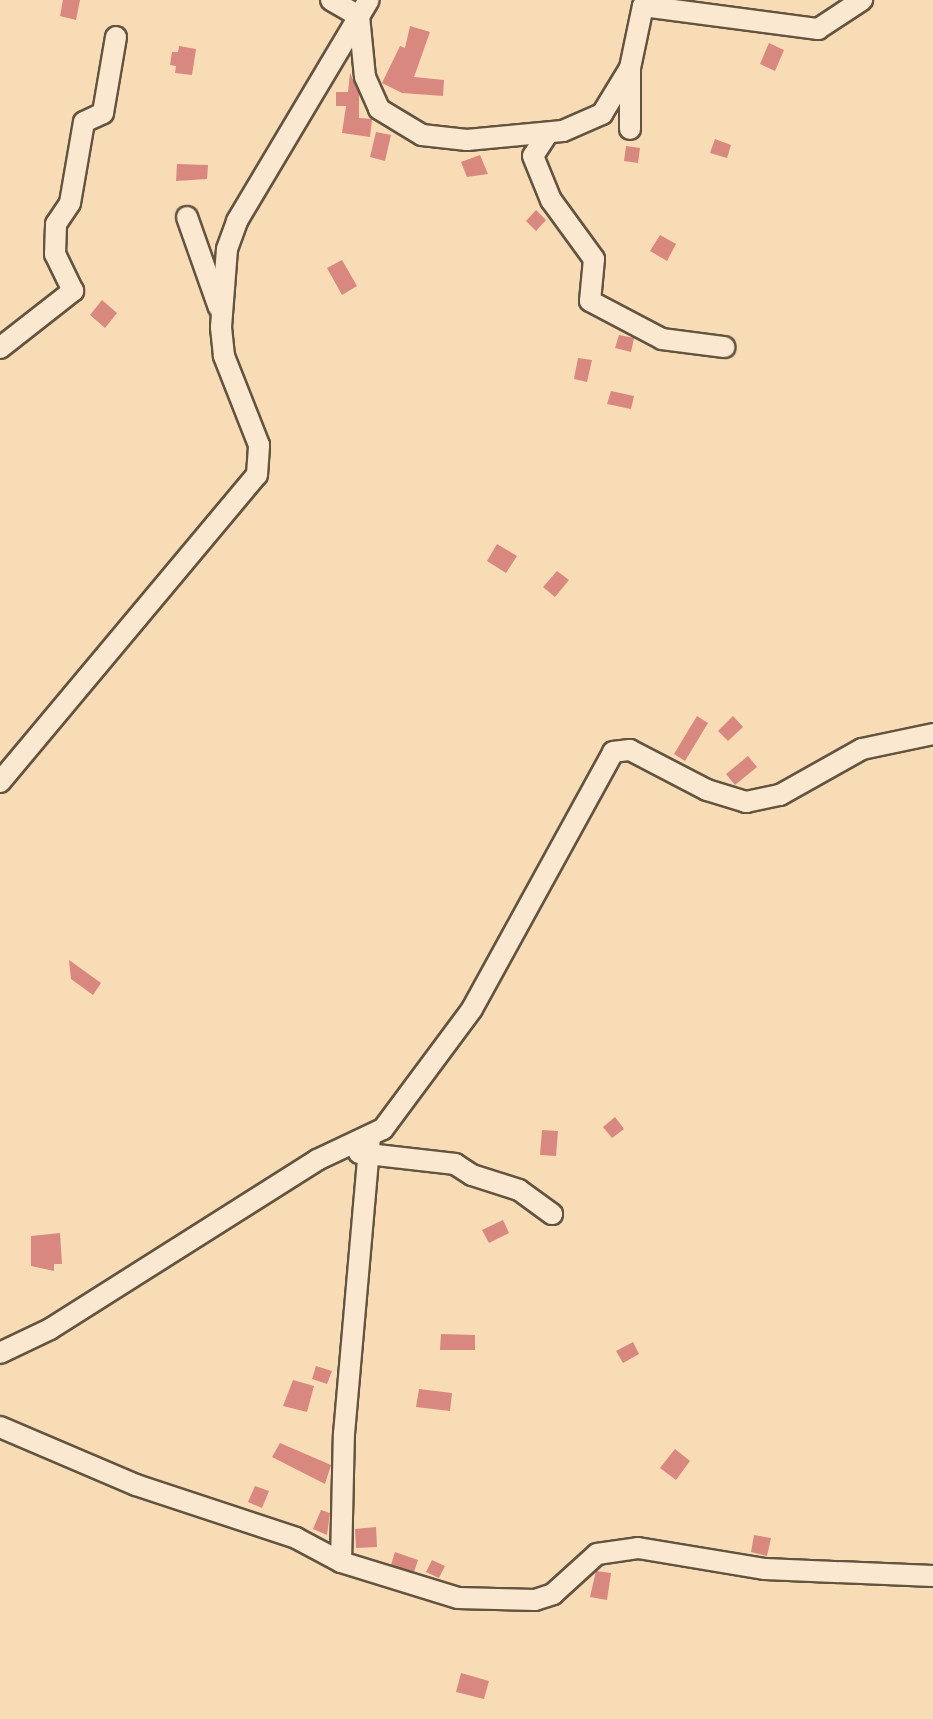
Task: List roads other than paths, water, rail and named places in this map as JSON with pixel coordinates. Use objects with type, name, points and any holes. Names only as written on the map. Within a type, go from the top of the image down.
[{"type":"street","points":[[331,0],[364,8]]},
{"type":"street","points":[[630,129],[630,68],[643,6],[818,28],[862,0]]},
{"type":"street","points":[[364,8],[365,77],[379,109],[422,135],[467,140],[548,133],[587,124],[602,114],[630,68]]},
{"type":"street","points":[[0,783],[260,469],[259,445],[224,356],[221,315],[227,249],[237,221],[364,8]]},
{"type":"street","points":[[0,348],[73,291],[55,254],[56,224],[70,203],[84,122],[102,113],[116,37]]},
{"type":"street","points":[[548,133],[533,156],[551,200],[594,259],[590,302],[662,339],[724,347]]},
{"type":"street","points":[[187,217],[221,315]]},
{"type":"street","points":[[341,1562],[344,1434],[370,1147],[402,1108],[472,1009],[613,752],[630,750],[707,790],[746,802],[780,795],[862,749],[933,734]]},
{"type":"street","points":[[0,1353],[50,1329],[318,1160],[347,1148],[370,1147],[454,1164],[472,1175],[519,1190],[552,1214]]},
{"type":"street","points":[[0,1427],[136,1485],[296,1538],[341,1562],[458,1598],[499,1601],[553,1594],[597,1554],[638,1548],[765,1569],[933,1576]]}]
